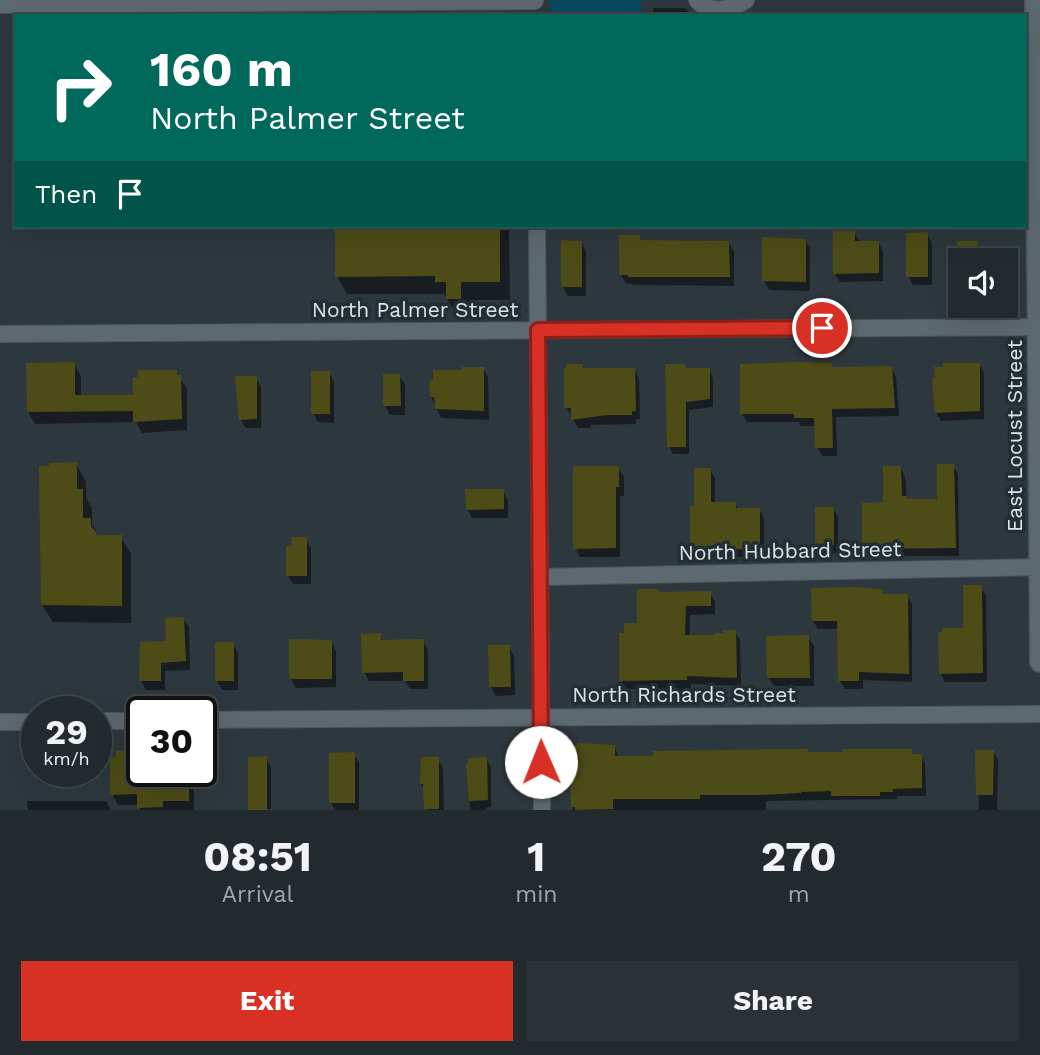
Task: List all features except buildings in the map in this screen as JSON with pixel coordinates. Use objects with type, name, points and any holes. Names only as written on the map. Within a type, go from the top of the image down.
[{"type":"main road","name":"East Locust Street","points":[[1035,0],[1040,662]]},
{"type":"street","points":[[697,0],[703,7],[720,9],[735,7],[746,0]]},
{"type":"street","points":[[0,5],[535,6]]},
{"type":"street","points":[[537,228],[542,810]]},
{"type":"street","name":"North Palmer Street","points":[[0,334],[1038,327]]},
{"type":"street","name":"North Hubbard Street","points":[[540,577],[1039,567]]},
{"type":"street","name":"North Richards Street","points":[[217,720],[1040,715]]},
{"type":"street","points":[[0,722],[21,722]]},
{"type":"shaded area","points":[[550,0],[641,0],[641,14],[550,14]]},
{"type":"route","points":[[541,762],[538,330],[822,328]]}]
